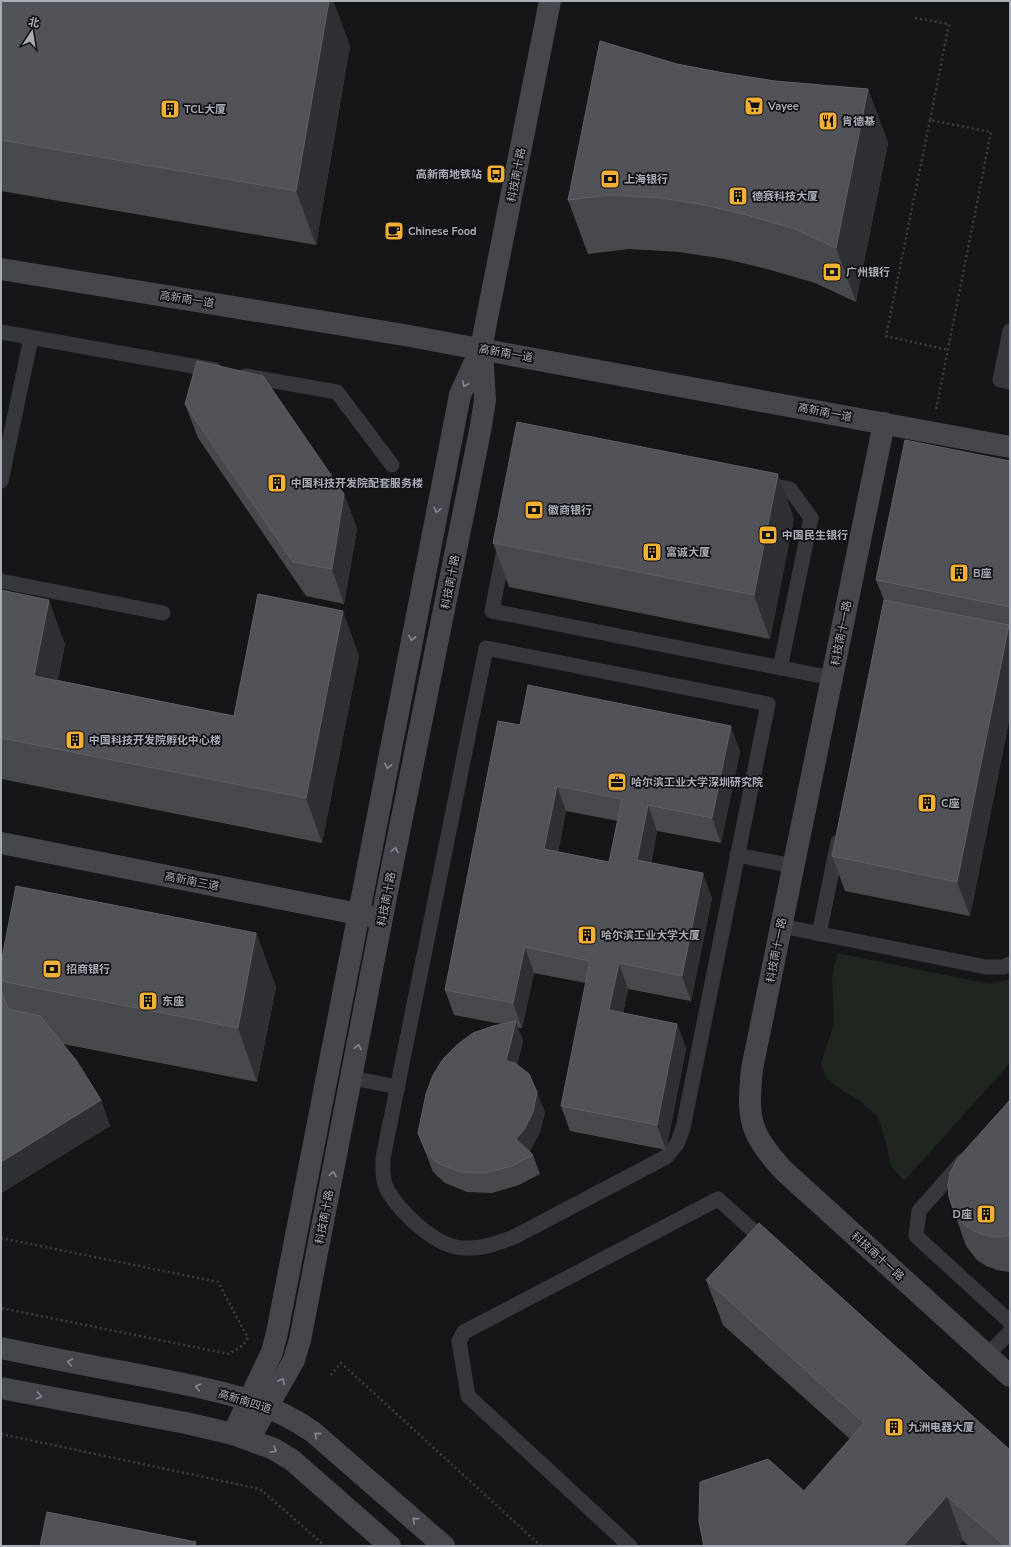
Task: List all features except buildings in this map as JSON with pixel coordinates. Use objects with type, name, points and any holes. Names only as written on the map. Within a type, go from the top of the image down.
[{"type":"street","name":"科技南十路","points":[[259,1403],[277,1333],[460,395],[481,348],[550,1]]},
{"type":"street","name":"高新南一道","points":[[1,269],[481,348],[1010,447]]},
{"type":"street","name":"科技南十路","points":[[241,1436],[259,1403],[294,1360],[300,1340],[382,919],[481,426],[485,400],[481,348]]},
{"type":"street","name":"科技南十一路","points":[[884,423],[752,1069],[749,1099],[752,1126],[764,1149],[783,1170],[1010,1376]]},
{"type":"street","name":"高新南三道","points":[[1,843],[382,919]]},
{"type":"street","name":"高新南四道","points":[[1,1348],[199,1387],[259,1403],[296,1420],[313,1432],[444,1546]]},
{"type":"street","points":[[1,1388],[186,1423],[241,1436],[274,1449],[292,1460],[390,1546]]},
{"type":"lane","points":[[1010,331],[1000,380],[1010,382]]},
{"type":"lane","points":[[1,332],[337,392],[392,465]]},
{"type":"lane","points":[[1,481],[31,338]]},
{"type":"lane","points":[[752,482],[790,489],[810,518],[780,668]]},
{"type":"lane","points":[[507,533],[492,611],[832,678]]},
{"type":"lane","points":[[1,581],[163,613]]},
{"type":"lane","points":[[486,648],[768,704],[738,855],[683,1128],[678,1144],[666,1157],[514,1237],[490,1246],[463,1248],[446,1244],[427,1234],[400,1207],[388,1190],[382,1173],[383,1158],[486,648]]},
{"type":"lane","points":[[819,934],[842,824]]},
{"type":"lane","points":[[738,855],[793,866]]},
{"type":"lane","points":[[781,926],[986,967],[1003,967],[1010,964]]},
{"type":"lane","points":[[352,1078],[398,1087]]},
{"type":"lane","points":[[974,1148],[919,1211],[916,1236],[1010,1322]]},
{"type":"lane","points":[[630,1546],[468,1396],[459,1341],[464,1332],[718,1199],[778,1252]]},
{"type":"lane","points":[[987,1355],[1010,1332]]},
{"type":"path","points":[[915,18],[949,24],[886,336],[948,350]]},
{"type":"path","points":[[930,120],[991,132],[932,432]]},
{"type":"path","points":[[1,1238],[218,1282],[248,1338],[243,1345],[229,1354],[1,1308]]},
{"type":"path","points":[[331,1376],[341,1363],[541,1546]]},
{"type":"path","points":[[1,1434],[260,1489],[325,1546]]},
{"type":"shaded area","points":[[837,953],[990,984],[1010,979],[1010,1063],[904,1181],[890,1164],[887,1146],[878,1117],[860,1101],[840,1089],[826,1078],[821,1063],[834,1024],[832,977]]},
{"type":"place","name":"Vayee","points":[[754,106]]},
{"type":"place","name":"TCL大厦","points":[[170,109]]},
{"type":"place","name":"肯德基","points":[[828,121]]},
{"type":"place","name":"高新南地铁站","points":[[496,174]]},
{"type":"place","name":"上海银行","points":[[610,179]]},
{"type":"place","name":"德赛科技大厦","points":[[738,196]]},
{"type":"place","name":"Chinese Food","points":[[394,231]]},
{"type":"place","name":"广州银行","points":[[832,272]]},
{"type":"place","name":"中国科技开发院配套服务楼","points":[[277,483]]},
{"type":"place","name":"徽商银行","points":[[534,510]]},
{"type":"place","name":"中国民生银行","points":[[768,535]]},
{"type":"place","name":"富诚大厦","points":[[652,552]]},
{"type":"place","name":"B座","points":[[959,573]]},
{"type":"place","name":"中国科技开发院孵化中心楼","points":[[75,740]]},
{"type":"place","name":"哈尔滨工业大学深圳研究院","points":[[617,782]]},
{"type":"place","name":"C座","points":[[927,803]]},
{"type":"place","name":"哈尔滨工业大学大厦","points":[[587,935]]},
{"type":"place","name":"招商银行","points":[[52,969]]},
{"type":"place","name":"东座","points":[[148,1001]]},
{"type":"place","name":"D座","points":[[986,1214]]},
{"type":"place","name":"九洲电器大厦","points":[[894,1427]]}]
